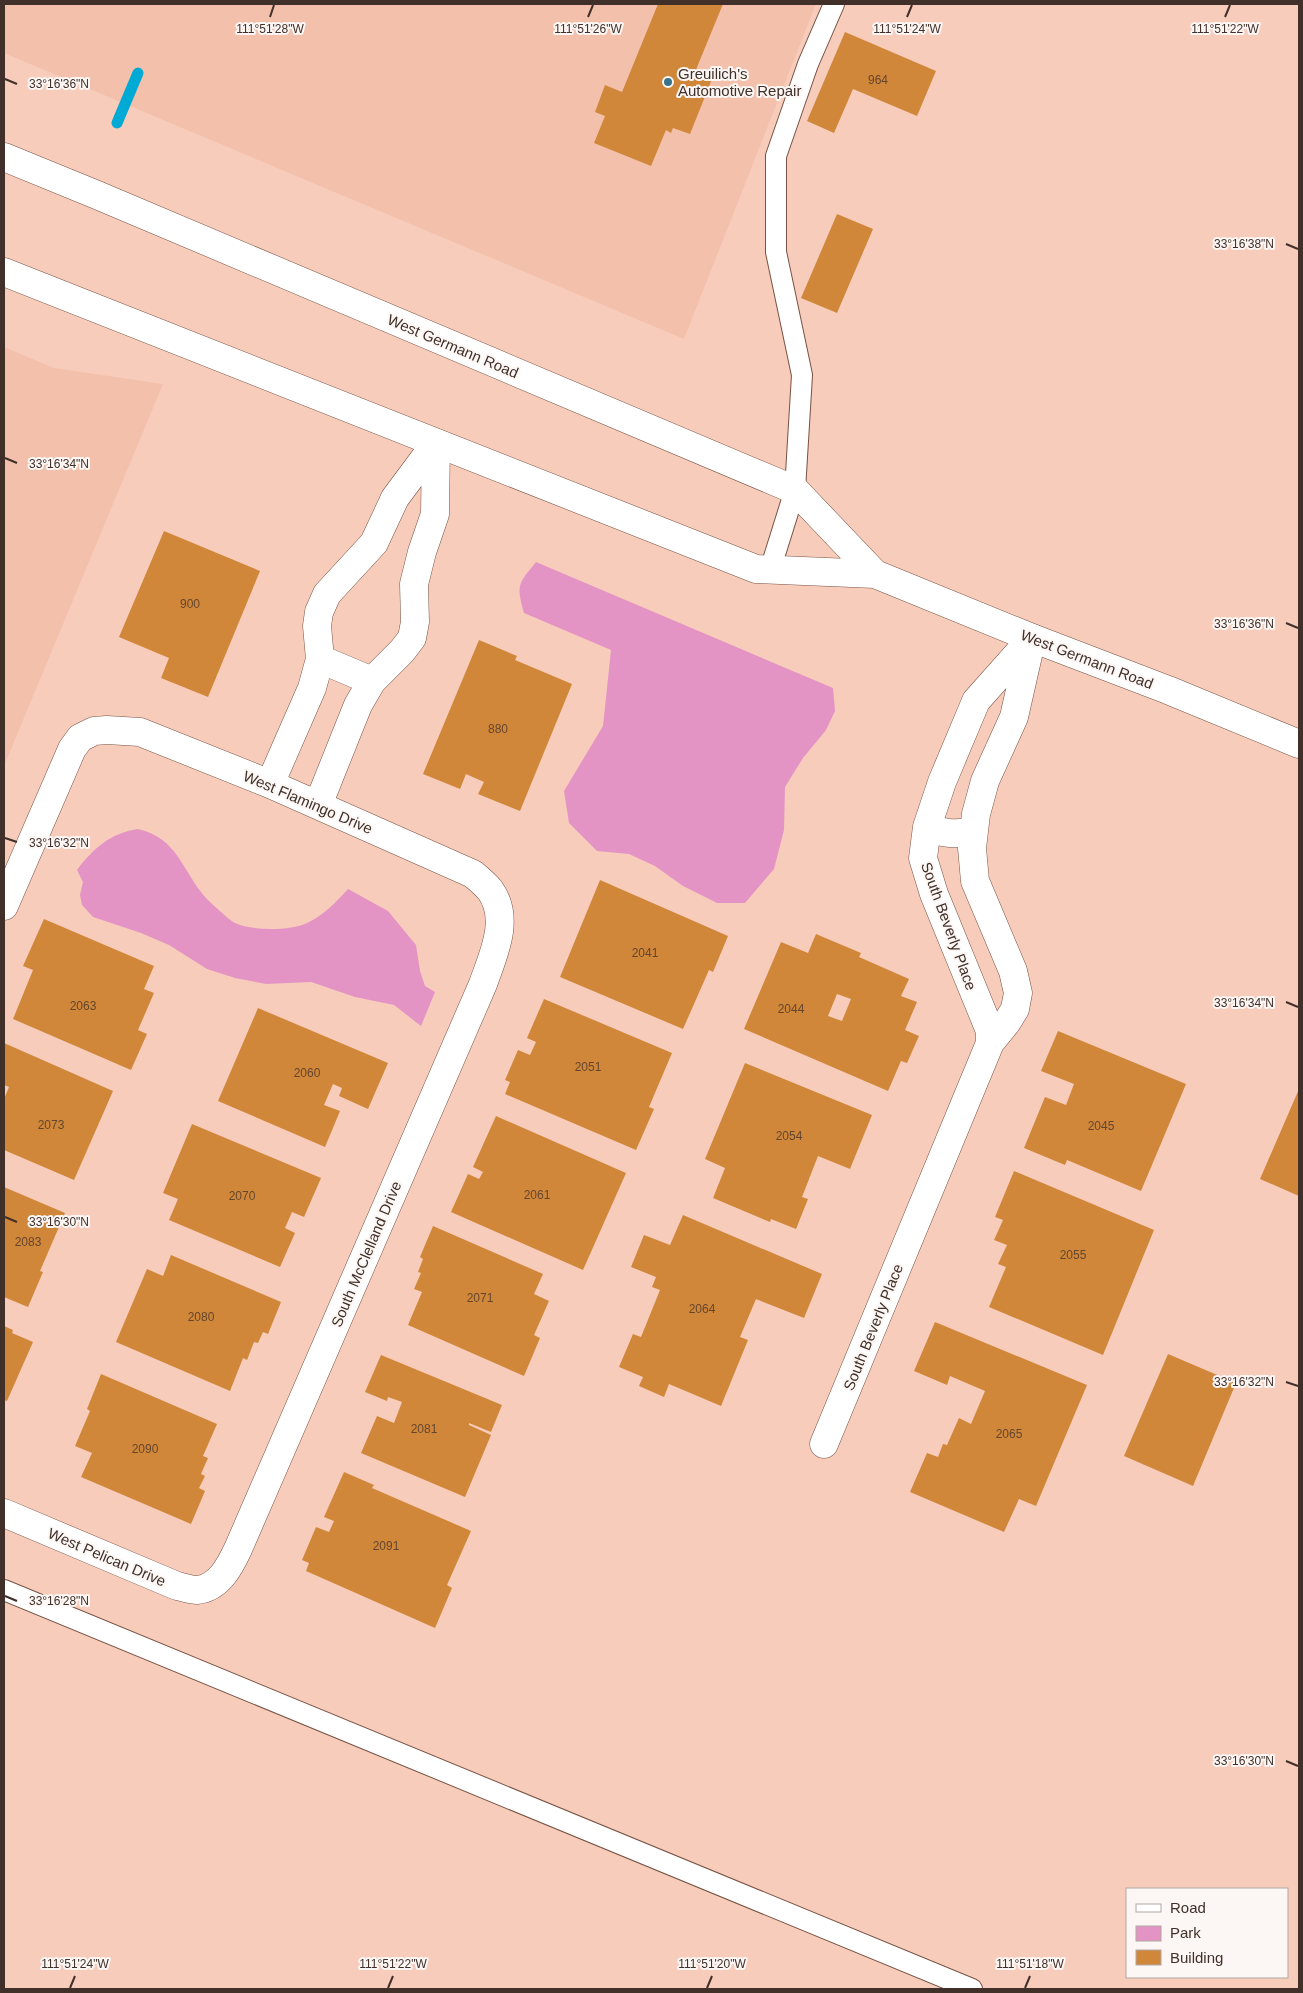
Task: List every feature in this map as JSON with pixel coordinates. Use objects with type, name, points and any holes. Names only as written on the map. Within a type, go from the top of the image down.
[{"type":"street","name":"West Germann Road","points":[[4,158],[97,195],[795,490],[875,574]]},
{"type":"street","name":"West Germann Road","points":[[4,272],[756,569],[875,574],[1299,744]]},
{"type":"street","points":[[270,784],[312,688],[320,658],[317,626],[319,612],[327,594],[374,542],[395,498],[436,443]]},
{"type":"street","points":[[318,806],[358,705],[372,681],[402,651],[412,638],[415,622],[414,584],[422,552],[436,514],[436,443]]},
{"type":"street","name":"South Beverly Place","points":[[990,1037],[934,894],[923,858],[928,828],[942,782],[976,702],[1032,638]]},
{"type":"street","name":"South Beverly Place","points":[[824,1444],[990,1037],[1007,1022],[1015,1008],[1018,993],[1012,972],[975,881],[972,848],[976,814],[985,781],[1014,717],[1032,638]]},
{"type":"street","points":[[320,658],[372,681]]},
{"type":"street","name":"West Flamingo Drive","points":[[4,906],[72,749],[80,738],[94,731],[107,730],[140,732],[270,784],[473,874],[490,891],[500,914]]},
{"type":"street","points":[[928,828],[942,834],[960,834],[974,831]]},
{"type":"street","name":"South McClelland Drive","points":[[212,1585],[220,1579],[232,1562],[238,1549],[483,984],[499,937],[500,914]]},
{"type":"street","name":"West Pelican Drive","points":[[4,1513],[177,1586],[197,1590],[212,1585]]},
{"type":"lane","points":[[770,570],[795,490],[802,375],[776,252],[776,156],[808,64],[834,4]]},
{"type":"lane","points":[[4,1590],[972,1989]]},
{"type":"shaded area","points":[[4,4],[816,4],[684,339],[4,53]]},
{"type":"shaded area","points":[[4,347],[54,368],[163,384],[4,766]]},
{"type":"green space","points":[[536,562],[833,688],[835,711],[826,730],[803,758],[785,787],[784,830],[774,869],[745,903],[717,903],[683,886],[655,866],[629,854],[597,851],[569,823],[564,791],[603,726],[611,650],[524,613],[520,596],[520,585],[525,575]]},
{"type":"green space","points":[[138,829],[151,833],[171,848],[206,898],[232,921],[243,926],[261,929],[281,929],[299,926],[324,913],[348,889],[388,911],[416,945],[420,971],[425,986],[435,992],[421,1026],[394,1005],[355,997],[311,982],[266,984],[235,978],[207,969],[169,945],[141,933],[93,917],[82,905],[80,895],[83,882],[77,870],[89,855],[103,843],[119,834]]},
{"type":"building","name":"Greuilich's Automotive Repair","points":[[658,4],[723,4],[695,72],[712,79],[690,134],[673,128],[671,133],[666,130],[651,166],[594,143],[605,116],[595,112],[605,85],[622,92]]},
{"type":"building","points":[[845,32],[936,71],[917,116],[853,89],[834,133],[807,121]]},
{"type":"building","points":[[837,214],[873,229],[837,313],[801,298]]},
{"type":"building","points":[[164,531],[260,571],[208,697],[161,678],[169,658],[119,637]]},
{"type":"building","points":[[479,640],[517,656],[515,660],[572,684],[520,811],[478,794],[484,782],[466,774],[460,789],[423,774]]},
{"type":"building","points":[[600,880],[728,936],[713,972],[709,970],[683,1029],[560,977]]},
{"type":"building","points":[[44,919],[154,966],[144,989],[154,993],[138,1030],[147,1034],[131,1070],[13,1019],[33,970],[23,966]]},
{"type":"building","points":[[816,934],[861,953],[859,957],[909,979],[901,996],[917,1002],[905,1030],[919,1036],[907,1063],[901,1061],[888,1091],[744,1029],[781,942],[808,953]],"holes":[[[837,994],[851,999],[842,1021],[828,1016]]]},
{"type":"building","points":[[544,999],[672,1053],[649,1107],[654,1109],[636,1150],[505,1094],[510,1082],[505,1080],[518,1050],[530,1055],[536,1042],[527,1038]]},
{"type":"building","points":[[258,1008],[388,1063],[368,1109],[339,1096],[342,1088],[333,1084],[324,1105],[340,1111],[325,1147],[218,1101]]},
{"type":"building","points":[[1058,1031],[1186,1084],[1141,1191],[1067,1160],[1065,1165],[1024,1148],[1045,1097],[1066,1105],[1074,1084],[1041,1071]]},
{"type":"building","points":[[4,1043],[113,1091],[74,1180],[4,1150],[4,1099],[9,1087],[4,1085]]},
{"type":"building","points":[[745,1063],[872,1115],[850,1169],[818,1156],[802,1197],[808,1199],[796,1229],[771,1219],[770,1222],[713,1198],[725,1168],[705,1159]]},
{"type":"building","points":[[1299,1089],[1299,1196],[1260,1179]]},
{"type":"building","points":[[496,1116],[626,1173],[583,1270],[451,1212],[468,1174],[479,1179],[483,1172],[473,1167]]},
{"type":"building","points":[[192,1124],[321,1178],[304,1217],[292,1212],[285,1228],[295,1233],[280,1267],[169,1220],[178,1199],[163,1193]]},
{"type":"building","points":[[1014,1171],[1154,1230],[1103,1355],[989,1307],[1006,1267],[998,1264],[1007,1245],[994,1240],[1003,1220],[995,1217]]},
{"type":"building","points":[[4,1187],[65,1213],[40,1271],[43,1272],[28,1307],[4,1297]]},
{"type":"building","points":[[683,1215],[822,1274],[804,1318],[756,1299],[740,1337],[748,1340],[721,1406],[669,1384],[664,1397],[639,1386],[643,1377],[619,1367],[633,1334],[641,1337],[660,1290],[652,1287],[656,1277],[631,1267],[644,1235],[670,1245]]},
{"type":"building","points":[[433,1226],[543,1274],[534,1294],[549,1301],[534,1335],[540,1338],[524,1376],[408,1325],[422,1292],[414,1289],[421,1273],[418,1272],[423,1259],[420,1257]]},
{"type":"building","points":[[171,1255],[281,1302],[268,1334],[263,1332],[258,1343],[254,1342],[247,1360],[243,1358],[230,1391],[116,1342],[147,1269],[163,1276]]},
{"type":"building","points":[[935,1322],[1087,1385],[1036,1506],[1019,1499],[1004,1532],[910,1492],[927,1453],[938,1457],[943,1444],[947,1445],[959,1418],[971,1424],[985,1391],[950,1376],[947,1385],[914,1371]]},
{"type":"building","points":[[4,1326],[13,1330],[12,1333],[33,1342],[7,1401],[4,1400]]},
{"type":"building","points":[[1168,1354],[1236,1383],[1193,1486],[1124,1456]]},
{"type":"building","points":[[381,1355],[502,1405],[491,1432],[469,1423],[469,1425],[491,1435],[465,1497],[361,1453],[377,1416],[394,1423],[402,1402],[388,1397],[387,1401],[365,1392]]},
{"type":"building","points":[[101,1374],[217,1424],[203,1456],[208,1458],[201,1474],[205,1476],[199,1488],[205,1491],[191,1524],[81,1477],[92,1453],[75,1446],[90,1411],[87,1409]]},
{"type":"building","points":[[344,1472],[374,1485],[372,1488],[471,1531],[447,1585],[452,1588],[435,1628],[306,1571],[309,1563],[302,1560],[316,1527],[329,1532],[334,1521],[324,1517]]},
{"type":"waterway","points":[[117,123],[138,73]]},
{"type":"place","name":"Greuilich's Automotive Repair","points":[[668,82]]}]
